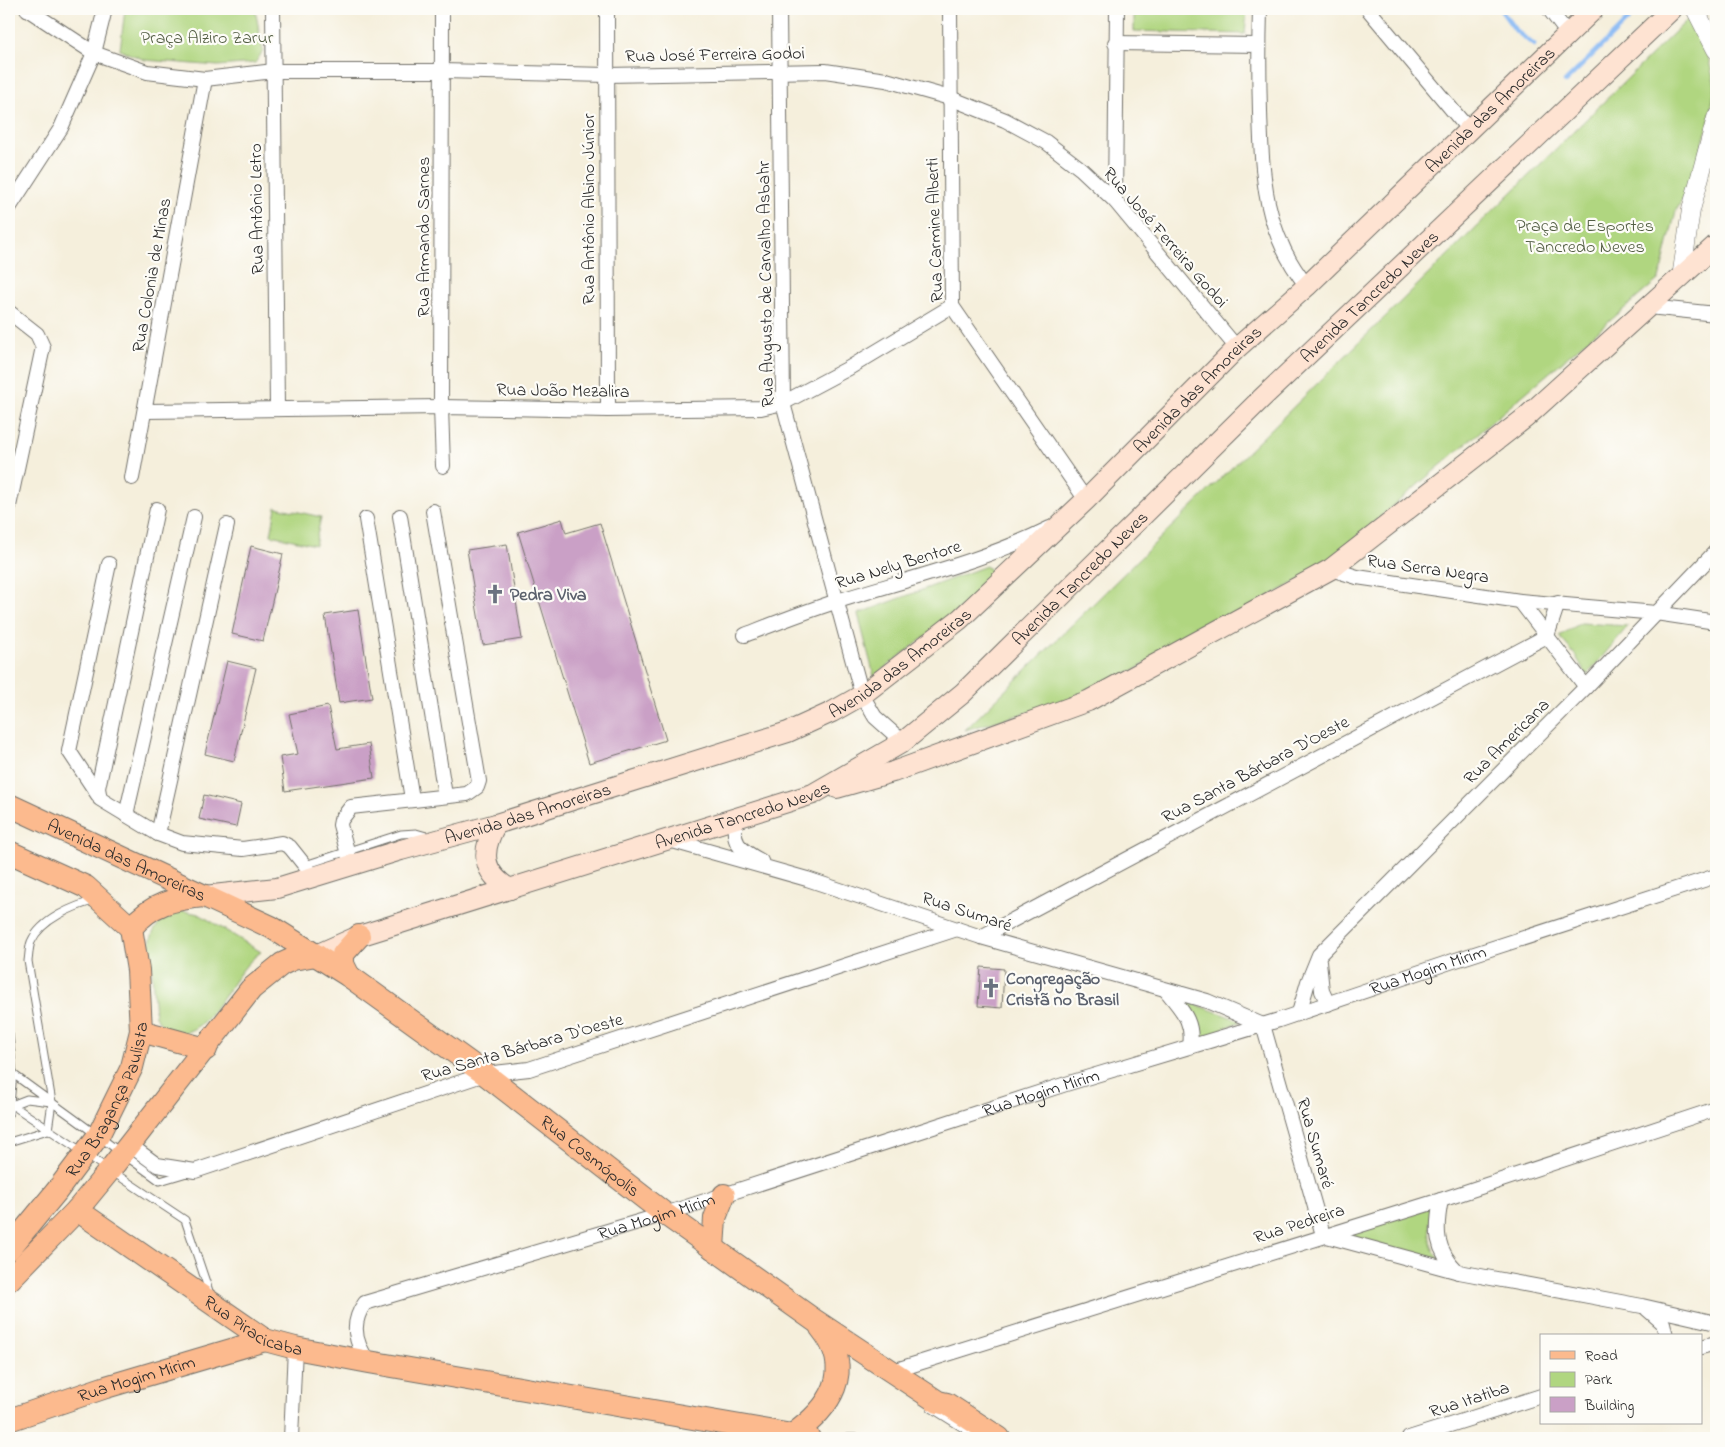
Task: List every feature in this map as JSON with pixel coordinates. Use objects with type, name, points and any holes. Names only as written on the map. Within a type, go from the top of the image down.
[{"type":"main road","name":"Avenida das Amoreiras","points":[[9,806],[204,896],[276,888],[310,871],[349,858],[440,839],[496,824],[788,732],[832,712],[862,695],[960,619],[1086,500],[1236,348],[1307,286],[1594,9]]},
{"type":"main road","name":"Avenida Tancredo Neves","points":[[316,955],[359,936],[813,794],[903,742],[962,693],[1262,398],[1672,9]]},
{"type":"main road","points":[[813,794],[894,772],[1088,701],[1331,569],[1525,418],[1716,245]]},
{"type":"main road","points":[[903,742],[928,748],[977,743]]},
{"type":"main road","points":[[496,824],[488,838],[485,855],[489,869],[501,884],[510,889]]},
{"type":"main road","points":[[9,852],[86,887],[131,928],[155,906],[178,898],[204,896]]},
{"type":"main road","name":"Rua Cosmópolis","points":[[204,896],[271,927],[349,976],[485,1074],[665,1214],[814,1320],[938,1402],[947,1404],[999,1438]]},
{"type":"main road","name":"Rua Bragança Paulista","points":[[9,1249],[93,1145],[132,1067],[141,1031],[138,970],[131,928]]},
{"type":"main road","points":[[349,976],[343,964],[343,954],[359,936]]},
{"type":"main road","points":[[9,1280],[76,1210],[121,1157],[260,979],[293,959],[316,955]]},
{"type":"main road","points":[[141,1031],[206,1049]]},
{"type":"main road","points":[[713,1248],[715,1218],[724,1195]]},
{"type":"main road","name":"Rua Piracicaba","points":[[76,1210],[265,1340],[295,1348],[737,1432],[800,1437]]},
{"type":"main road","points":[[800,1437],[828,1398],[839,1370],[834,1348],[814,1320]]},
{"type":"main road","name":"Rua Mogim Mirim","points":[[9,1420],[106,1387],[265,1340]]},
{"type":"street","name":"Rua José Ferreira Godoi","points":[[27,9],[94,53],[147,72],[205,79],[274,71],[442,71],[606,75],[825,71],[868,78],[950,98],[1005,120],[1046,142],[1081,169],[1115,201],[1236,348]]},
{"type":"street","points":[[9,208],[61,128],[94,53],[105,9]]},
{"type":"street","name":"Rua Antônio Letro","points":[[273,9],[277,409]]},
{"type":"street","name":"Rua Armando Sarnes","points":[[442,9],[441,407],[443,466]]},
{"type":"street","name":"Rua Antônio Albino Júnior","points":[[607,9],[608,410]]},
{"type":"street","name":"Rua Augusto de Carvalho Asbahr","points":[[779,9],[783,403],[862,695],[875,717],[903,742]]},
{"type":"street","name":"Rua Carmine Alberti","points":[[950,9],[952,306],[1086,500]]},
{"type":"street","points":[[1115,201],[1115,43],[1117,9]]},
{"type":"street","points":[[1260,9],[1258,46],[1262,179],[1273,223],[1292,268],[1307,286]]},
{"type":"street","points":[[1368,9],[1469,130]]},
{"type":"street","points":[[1549,9],[1568,34]]},
{"type":"street","points":[[1695,9],[1716,50]]},
{"type":"street","points":[[1115,43],[1258,46]]},
{"type":"street","name":"Rua Colonia de Minas","points":[[132,478],[146,411],[205,79]]},
{"type":"street","points":[[1681,278],[1691,210],[1716,118]]},
{"type":"street","name":"Rua João Mezalira","points":[[146,411],[441,407],[608,410],[761,408],[783,403],[849,368],[952,306]]},
{"type":"street","points":[[1649,307],[1716,314]]},
{"type":"street","points":[[9,312],[38,334],[43,347],[9,506]]},
{"type":"street","points":[[98,795],[157,510]]},
{"type":"street","points":[[349,858],[341,831],[341,820],[351,807],[471,792],[477,787],[479,781],[433,511]]},
{"type":"street","points":[[400,516],[445,795]]},
{"type":"street","points":[[126,815],[194,517]]},
{"type":"street","points":[[366,519],[412,799]]},
{"type":"street","name":"Rua Nely Bentore","points":[[744,634],[837,602],[965,564],[1015,545],[1060,523]]},
{"type":"street","points":[[158,834],[227,526]]},
{"type":"street","name":"Rua Americana","points":[[1300,1012],[1308,982],[1319,955],[1586,687],[1716,551]]},
{"type":"street","points":[[109,564],[69,751],[103,802],[158,834],[182,842],[243,849],[282,843],[290,847],[310,871]]},
{"type":"street","name":"Rua Serra Negra","points":[[1331,569],[1357,577],[1520,601],[1656,613],[1716,622]]},
{"type":"street","points":[[1520,601],[1586,687]]},
{"type":"street","points":[[1547,636],[1558,603]]},
{"type":"street","name":"Rua Santa Bárbara D'Oeste","points":[[982,936],[1547,636]]},
{"type":"street","name":"Rua Sumaré","points":[[737,817],[734,830],[735,838],[742,850],[786,874]]},
{"type":"street","name":"Rua Sumaré","points":[[669,840],[807,879],[957,929],[1207,1001],[1263,1025],[1323,1235]]},
{"type":"street","name":"Rua Mogim Mirim","points":[[369,1362],[357,1344],[356,1336],[356,1321],[365,1304],[665,1214],[1190,1046],[1263,1025],[1716,876]]},
{"type":"street","name":"Rua Santa Bárbara D'Oeste","points":[[121,1157],[195,1171],[485,1074],[529,1069],[957,929]]},
{"type":"street","points":[[1319,955],[1322,991],[1328,1004]]},
{"type":"street","points":[[1166,990],[1190,1024],[1192,1031],[1190,1046]]},
{"type":"street","name":"Rua Pedreira","points":[[893,1371],[1323,1235],[1441,1200],[1716,1109]]},
{"type":"street","points":[[1441,1200],[1436,1223],[1438,1237],[1442,1250],[1459,1272]]},
{"type":"street","points":[[1323,1235],[1459,1272],[1642,1306],[1716,1324]]},
{"type":"street","points":[[1642,1306],[1663,1323],[1666,1334]]},
{"type":"street","points":[[1702,1347],[1716,1343]]},
{"type":"street","points":[[291,1438],[295,1348]]},
{"type":"street","name":"Rua Itatiba","points":[[1408,1438],[1540,1396]]},
{"type":"lane","points":[[48,1130],[52,1102],[28,961],[31,942],[41,928],[57,917],[76,906],[101,899]]},
{"type":"lane","points":[[9,1034],[13,1074],[9,1113]]},
{"type":"lane","points":[[13,1074],[52,1102],[93,1145],[121,1157]]},
{"type":"lane","points":[[9,1105],[28,1099],[52,1102]]},
{"type":"lane","points":[[9,1105],[48,1130],[93,1145],[121,1157],[185,1220],[213,1303]]},
{"type":"lane","points":[[9,1142],[48,1130]]},
{"type":"lane","points":[[893,1371],[933,1410],[979,1438]]},
{"type":"lane","points":[[848,1438],[855,1438]]},
{"type":"green space","name":"Praça Alziro Zarur","points":[[125,9],[255,9],[263,51],[255,63],[218,66],[145,60],[120,50]]},
{"type":"green space","points":[[1134,9],[1247,9],[1245,34],[1134,31]]},
{"type":"green space","name":"Praça de Esportes Tancredo Neves","points":[[1687,20],[1704,40],[1715,86],[1709,122],[1691,183],[1676,211],[1659,279],[1318,570],[1086,696],[965,730]]},
{"type":"green space","points":[[276,507],[321,517],[315,545],[271,535]]},
{"type":"green space","points":[[986,566],[997,576],[947,620],[874,676],[858,614]]},
{"type":"green space","points":[[1581,623],[1628,626],[1587,675],[1575,655],[1559,636]]},
{"type":"green space","points":[[183,911],[199,914],[261,952],[241,972],[204,1021],[194,1029],[182,1033],[163,1027],[155,1016],[150,943],[154,931],[161,921],[176,912]]},
{"type":"green space","points":[[1181,999],[1241,1021],[1195,1041]]},
{"type":"green space","points":[[1434,1206],[1430,1223],[1431,1245],[1445,1264],[1341,1234]]},
{"type":"building","points":[[562,519],[566,533],[600,523],[666,740],[589,763],[518,532]]},
{"type":"building","name":"Pedra Viva","points":[[507,544],[522,639],[483,645],[467,550]]},
{"type":"building","points":[[251,546],[283,554],[263,641],[232,634]]},
{"type":"building","points":[[358,610],[372,698],[339,703],[325,615]]},
{"type":"building","points":[[227,661],[256,668],[234,761],[205,754]]},
{"type":"building","points":[[328,706],[337,749],[369,744],[374,778],[285,791],[280,757],[298,754],[289,714]]},
{"type":"building","points":[[204,795],[241,804],[236,827],[199,819]]},
{"type":"building","name":"Congregação Cristã no Brasil","points":[[981,967],[1004,969],[1002,1008],[978,1006]]},
{"type":"waterway","points":[[1500,9],[1516,31],[1534,45]]},
{"type":"waterway","points":[[1565,82],[1639,9]]},
{"type":"place","name":"Pedra Viva","points":[[495,594]]},
{"type":"place","name":"Congregação Cristã no Brasil","points":[[991,988]]}]
